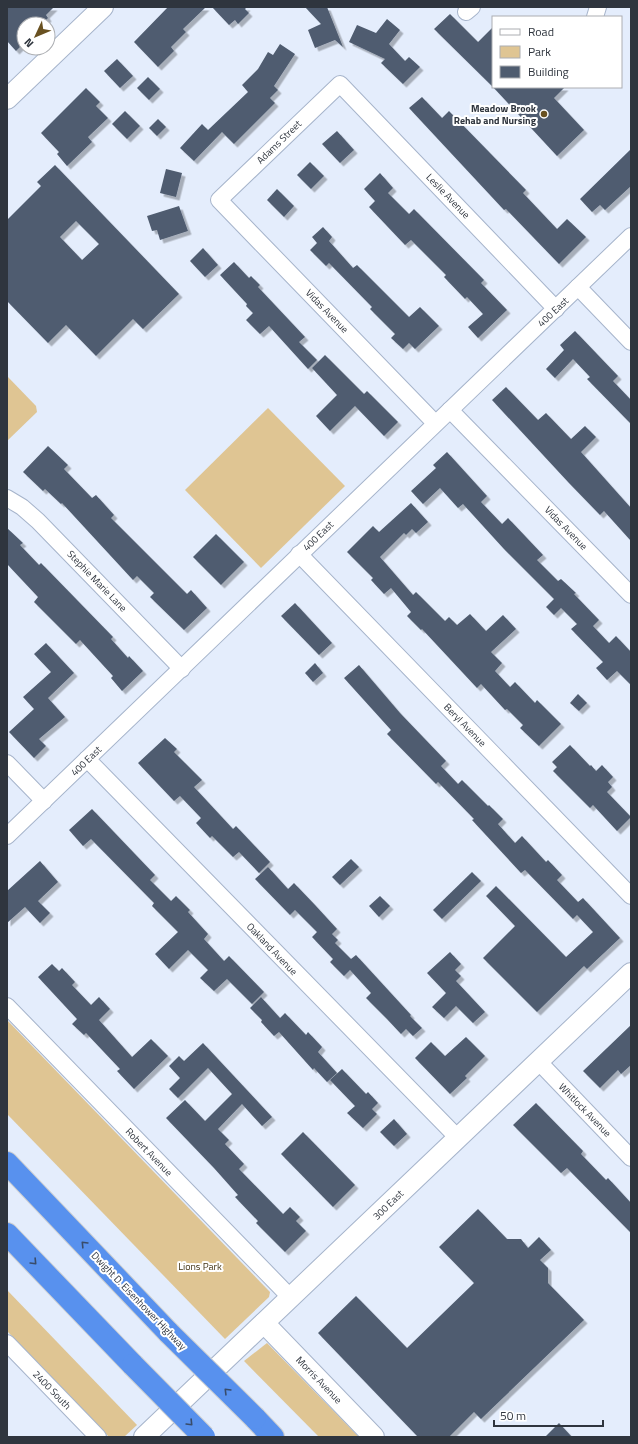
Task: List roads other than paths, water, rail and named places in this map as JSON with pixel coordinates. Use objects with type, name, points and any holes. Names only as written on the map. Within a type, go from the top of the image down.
[{"type":"highway","name":"Dwight D. Eisenhower Highway","points":[[7,1163],[169,1333],[273,1437]]},
{"type":"highway","points":[[7,1234],[204,1437]]},
{"type":"street","points":[[7,99],[103,7]]},
{"type":"street","name":"Adams Street","points":[[219,200],[340,84]]},
{"type":"street","name":"Leslie Avenue","points":[[340,84],[556,309]]},
{"type":"street","name":"Vidas Avenue","points":[[219,200],[435,423]]},
{"type":"street","name":"400 East","points":[[7,836],[631,236]]},
{"type":"street","points":[[578,288],[631,342]]},
{"type":"street","name":"Vidas Avenue","points":[[450,410],[631,595]]},
{"type":"street","name":"Stephie Marie Lane","points":[[7,498],[22,507],[38,520],[182,669]]},
{"type":"street","name":"Beryl Avenue","points":[[299,554],[631,896]]},
{"type":"street","name":"Oakland Avenue","points":[[87,759],[458,1138]]},
{"type":"street","points":[[7,763],[44,801]]},
{"type":"street","name":"300 East","points":[[144,1437],[631,973]]},
{"type":"street","name":"Robert Avenue","points":[[7,1006],[291,1298]]},
{"type":"street","name":"Whitlock Avenue","points":[[539,1062],[631,1158]]},
{"type":"street","name":"Morris Avenue","points":[[264,1323],[374,1437]]},
{"type":"street","name":"2400 South","points":[[7,1344],[98,1437]]},
{"type":"place","name":"Meadow Brook Rehab and Nursing","points":[[544,114]]},
{"type":"park label","name":"Lions Park","points":[[200,1266]]}]
